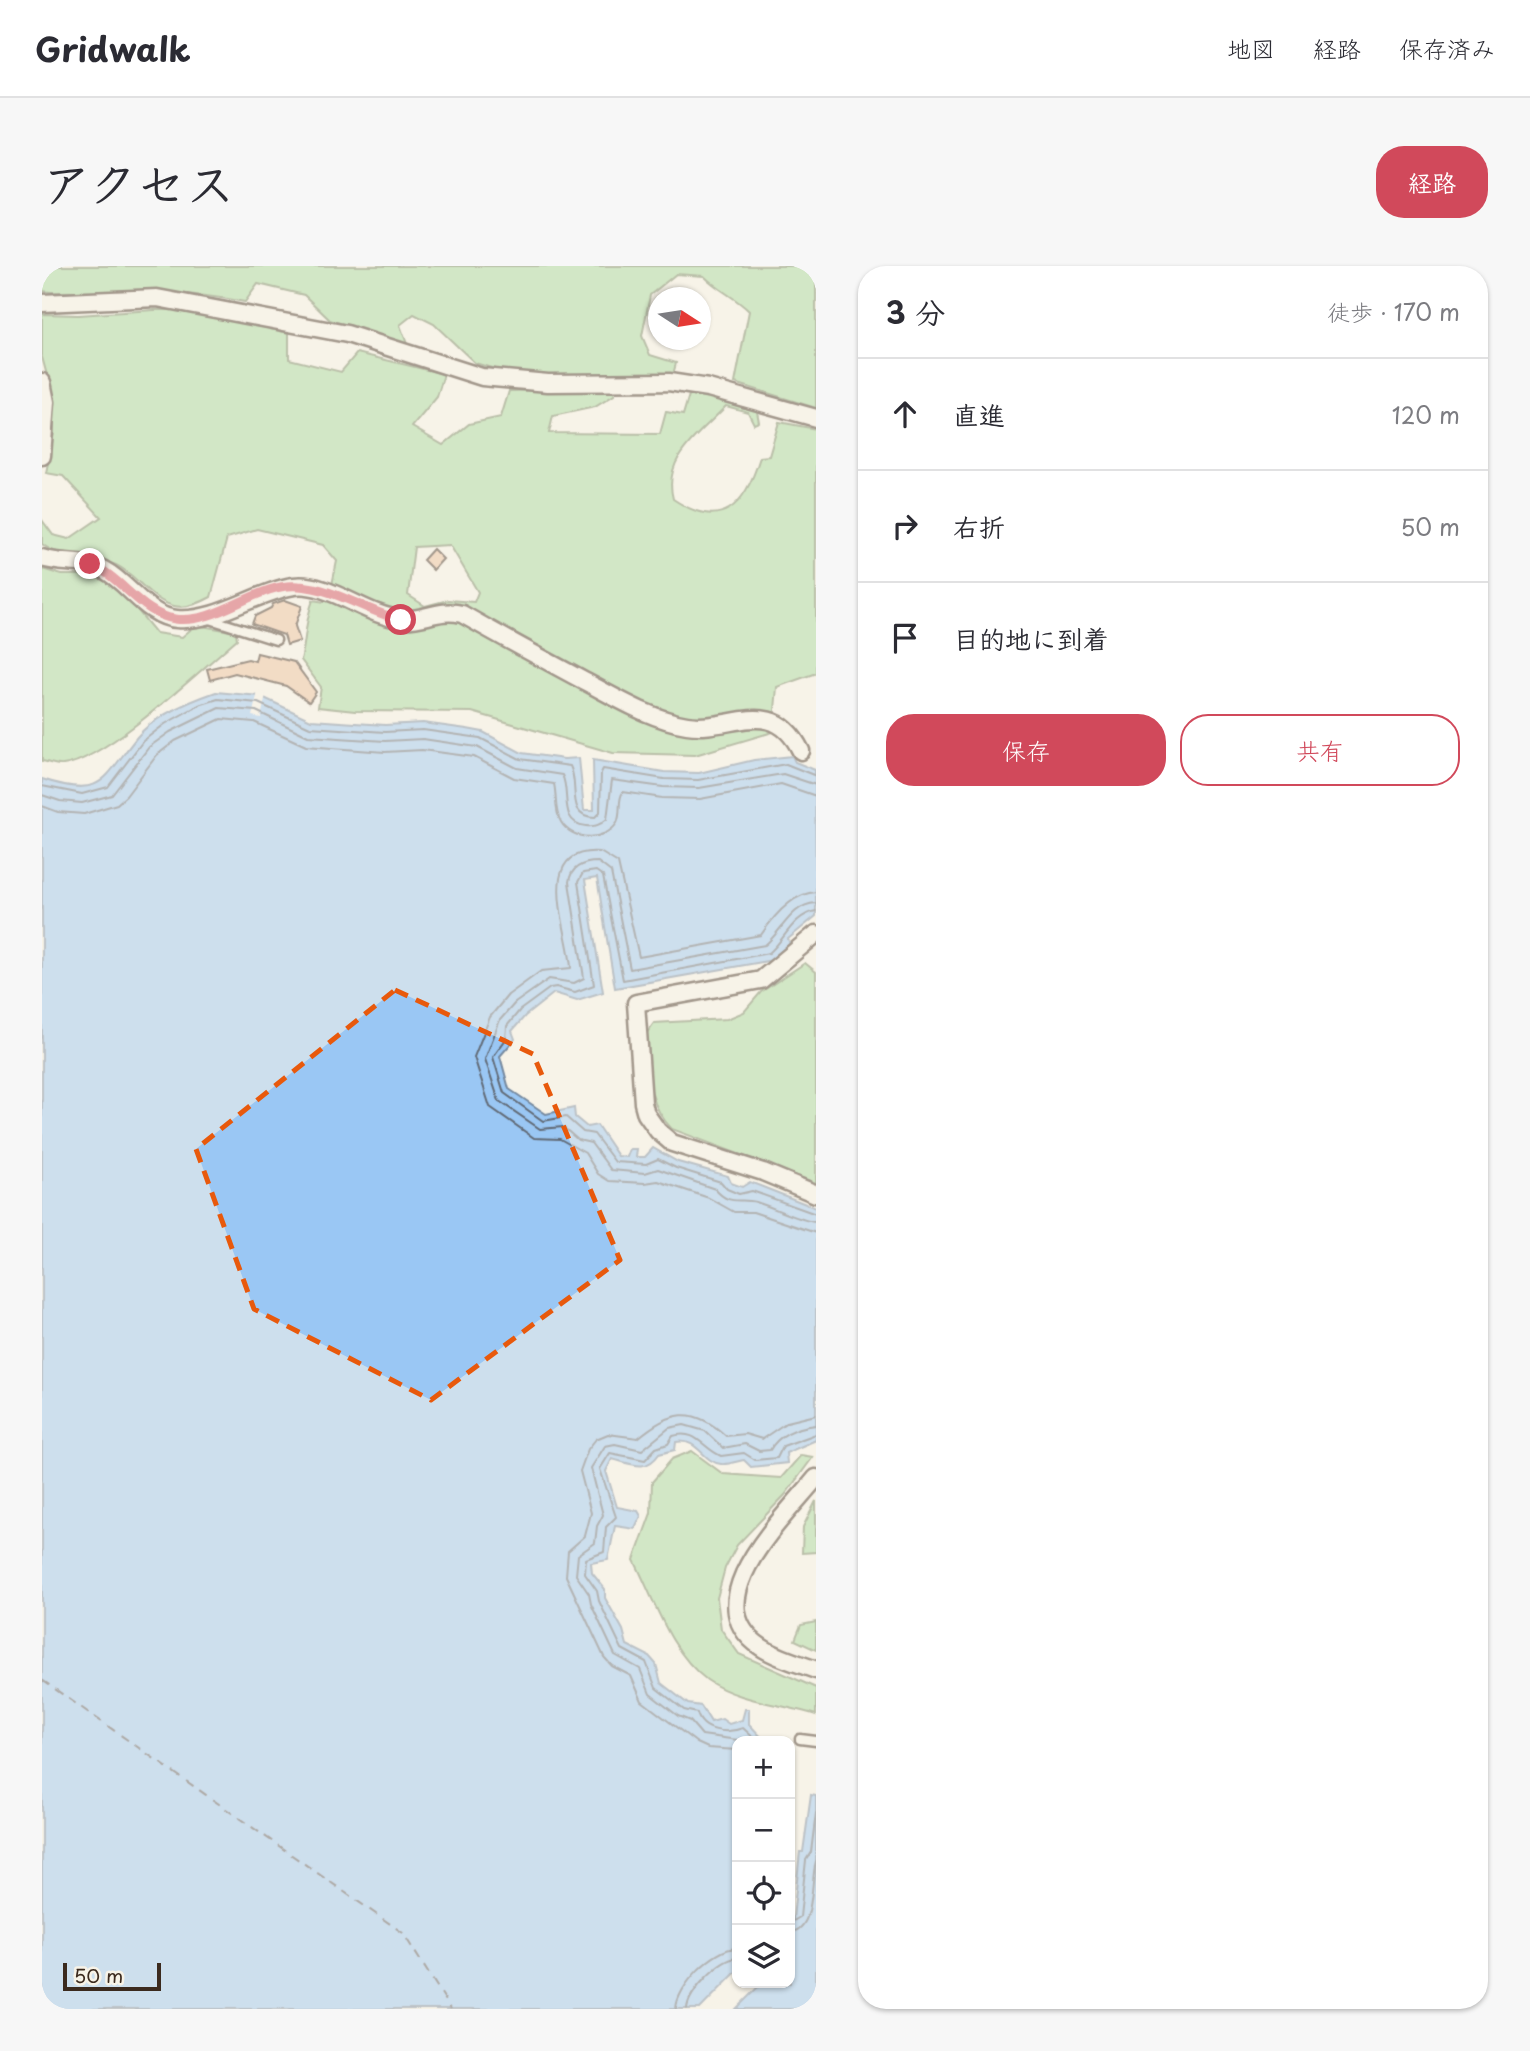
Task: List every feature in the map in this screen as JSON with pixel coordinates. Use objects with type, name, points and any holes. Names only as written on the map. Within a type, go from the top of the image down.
[{"type":"street","points":[[42,303],[157,298],[347,334],[482,377],[548,383],[669,382],[708,388],[816,418]]},
{"type":"street","points":[[42,382],[46,402],[42,456]]},
{"type":"street","points":[[42,558],[56,562],[90,564],[102,569],[143,603],[166,617],[185,619],[201,616],[269,591],[298,585],[401,620],[429,617],[445,610],[462,614],[623,701],[665,720],[704,725],[759,718],[787,731],[801,751]]},
{"type":"street","points":[[816,934],[761,980],[636,1003],[643,1103],[646,1114],[658,1131],[672,1143],[762,1172],[816,1194]]},
{"type":"street","points":[[816,1478],[754,1554],[743,1572],[736,1602],[737,1615],[751,1639],[763,1648],[816,1670]]},
{"type":"lane","points":[[201,616],[276,640]]},
{"type":"lane","points":[[800,1739],[816,1741]]},
{"type":"highlighted area","points":[[395,990],[533,1054],[620,1260],[431,1400],[254,1309],[196,1149]]},
{"type":"green space","points":[[42,266],[816,266],[816,408],[735,383],[749,311],[704,276],[676,274],[660,287],[648,287],[648,305],[642,336],[650,355],[676,363],[673,375],[519,376],[475,363],[434,324],[414,314],[400,325],[407,344],[330,320],[304,295],[258,284],[245,302],[173,293],[42,291]]},
{"type":"green space","points":[[184,310],[289,333],[289,359],[341,372],[357,353],[444,374],[437,397],[412,427],[443,445],[469,424],[501,417],[509,391],[616,388],[614,395],[595,407],[553,416],[549,433],[660,434],[666,412],[683,415],[689,395],[711,395],[756,406],[759,422],[754,424],[748,412],[726,406],[678,458],[671,484],[673,499],[690,509],[705,513],[718,513],[739,501],[760,457],[769,456],[779,422],[816,429],[816,673],[777,687],[773,732],[695,755],[613,753],[472,712],[355,711],[318,707],[321,687],[301,660],[313,600],[324,602],[332,585],[337,561],[323,545],[257,529],[227,538],[211,597],[193,605],[179,607],[158,599],[116,565],[58,553],[42,544],[42,520],[53,535],[69,539],[101,517],[63,476],[46,473],[54,433],[54,401],[42,357],[42,314]],"holes":[[[450,545],[478,592],[474,602],[448,600],[425,606],[408,595],[414,547]]]},
{"type":"green space","points":[[42,569],[62,575],[97,575],[126,596],[156,633],[182,637],[196,625],[236,632],[237,639],[153,712],[103,748],[81,760],[63,765],[42,761]]},
{"type":"green space","points":[[805,963],[816,972],[816,1183],[672,1129],[663,1119],[653,1097],[648,1073],[646,1034],[654,1023],[727,1019],[744,1012],[761,992]]},
{"type":"green space","points":[[692,1451],[723,1474],[781,1478],[801,1455],[813,1457],[785,1495],[737,1545],[725,1568],[717,1598],[721,1629],[739,1654],[816,1688],[816,1715],[732,1693],[707,1680],[683,1655],[656,1608],[634,1560],[651,1513],[652,1482],[672,1459]]},
{"type":"green space","points":[[816,1501],[816,1552],[802,1553],[803,1527]]},
{"type":"green space","points":[[816,1622],[816,1650],[795,1640],[801,1625]]},
{"type":"water","points":[[216,692],[260,696],[311,720],[385,725],[423,723],[483,732],[522,753],[564,759],[579,758],[584,810],[594,810],[593,760],[664,772],[699,773],[754,760],[792,756],[795,762],[815,770],[816,916],[788,939],[790,944],[773,960],[615,988],[597,878],[585,880],[603,992],[577,1000],[554,993],[525,1016],[512,1031],[515,1039],[500,1056],[509,1089],[546,1114],[574,1108],[575,1117],[587,1127],[597,1125],[618,1156],[627,1157],[630,1149],[637,1149],[636,1157],[645,1157],[653,1148],[678,1162],[728,1176],[731,1183],[742,1187],[750,1182],[816,1208],[816,1440],[786,1453],[787,1463],[751,1467],[744,1460],[727,1464],[715,1462],[690,1443],[684,1442],[676,1442],[675,1450],[659,1454],[649,1464],[638,1466],[612,1459],[606,1471],[617,1507],[638,1511],[641,1516],[635,1529],[615,1526],[608,1560],[591,1563],[592,1573],[605,1589],[605,1598],[623,1630],[627,1645],[649,1656],[656,1664],[661,1683],[688,1704],[701,1706],[711,1722],[722,1719],[729,1724],[742,1720],[745,1709],[749,1709],[749,1724],[760,1736],[732,1736],[732,1976],[700,2009],[42,2009],[42,779],[78,787],[100,782],[144,729],[184,705]]},
{"type":"water","points":[[811,1795],[816,1796],[816,2009],[736,2009],[757,1988],[795,1988],[795,1900],[800,1852],[803,1852]]},
{"type":"pier","points":[[258,692],[266,694],[261,718],[252,716]]},
{"type":"building","points":[[433,549],[443,559],[433,570],[423,560]]},
{"type":"building","points":[[285,600],[302,606],[295,626],[300,641],[287,645],[284,635],[252,624],[255,616],[271,608],[273,604]]},
{"type":"building","points":[[257,653],[294,662],[316,692],[309,702],[286,686],[235,673],[210,680],[207,669],[248,659],[255,661]]},
{"type":"ferry route","points":[[42,1680],[403,1933],[451,2009]]},
{"type":"route","points":[[90,564],[114,576],[143,603],[166,617],[176,619],[218,612],[269,591],[298,585],[401,620]]}]
